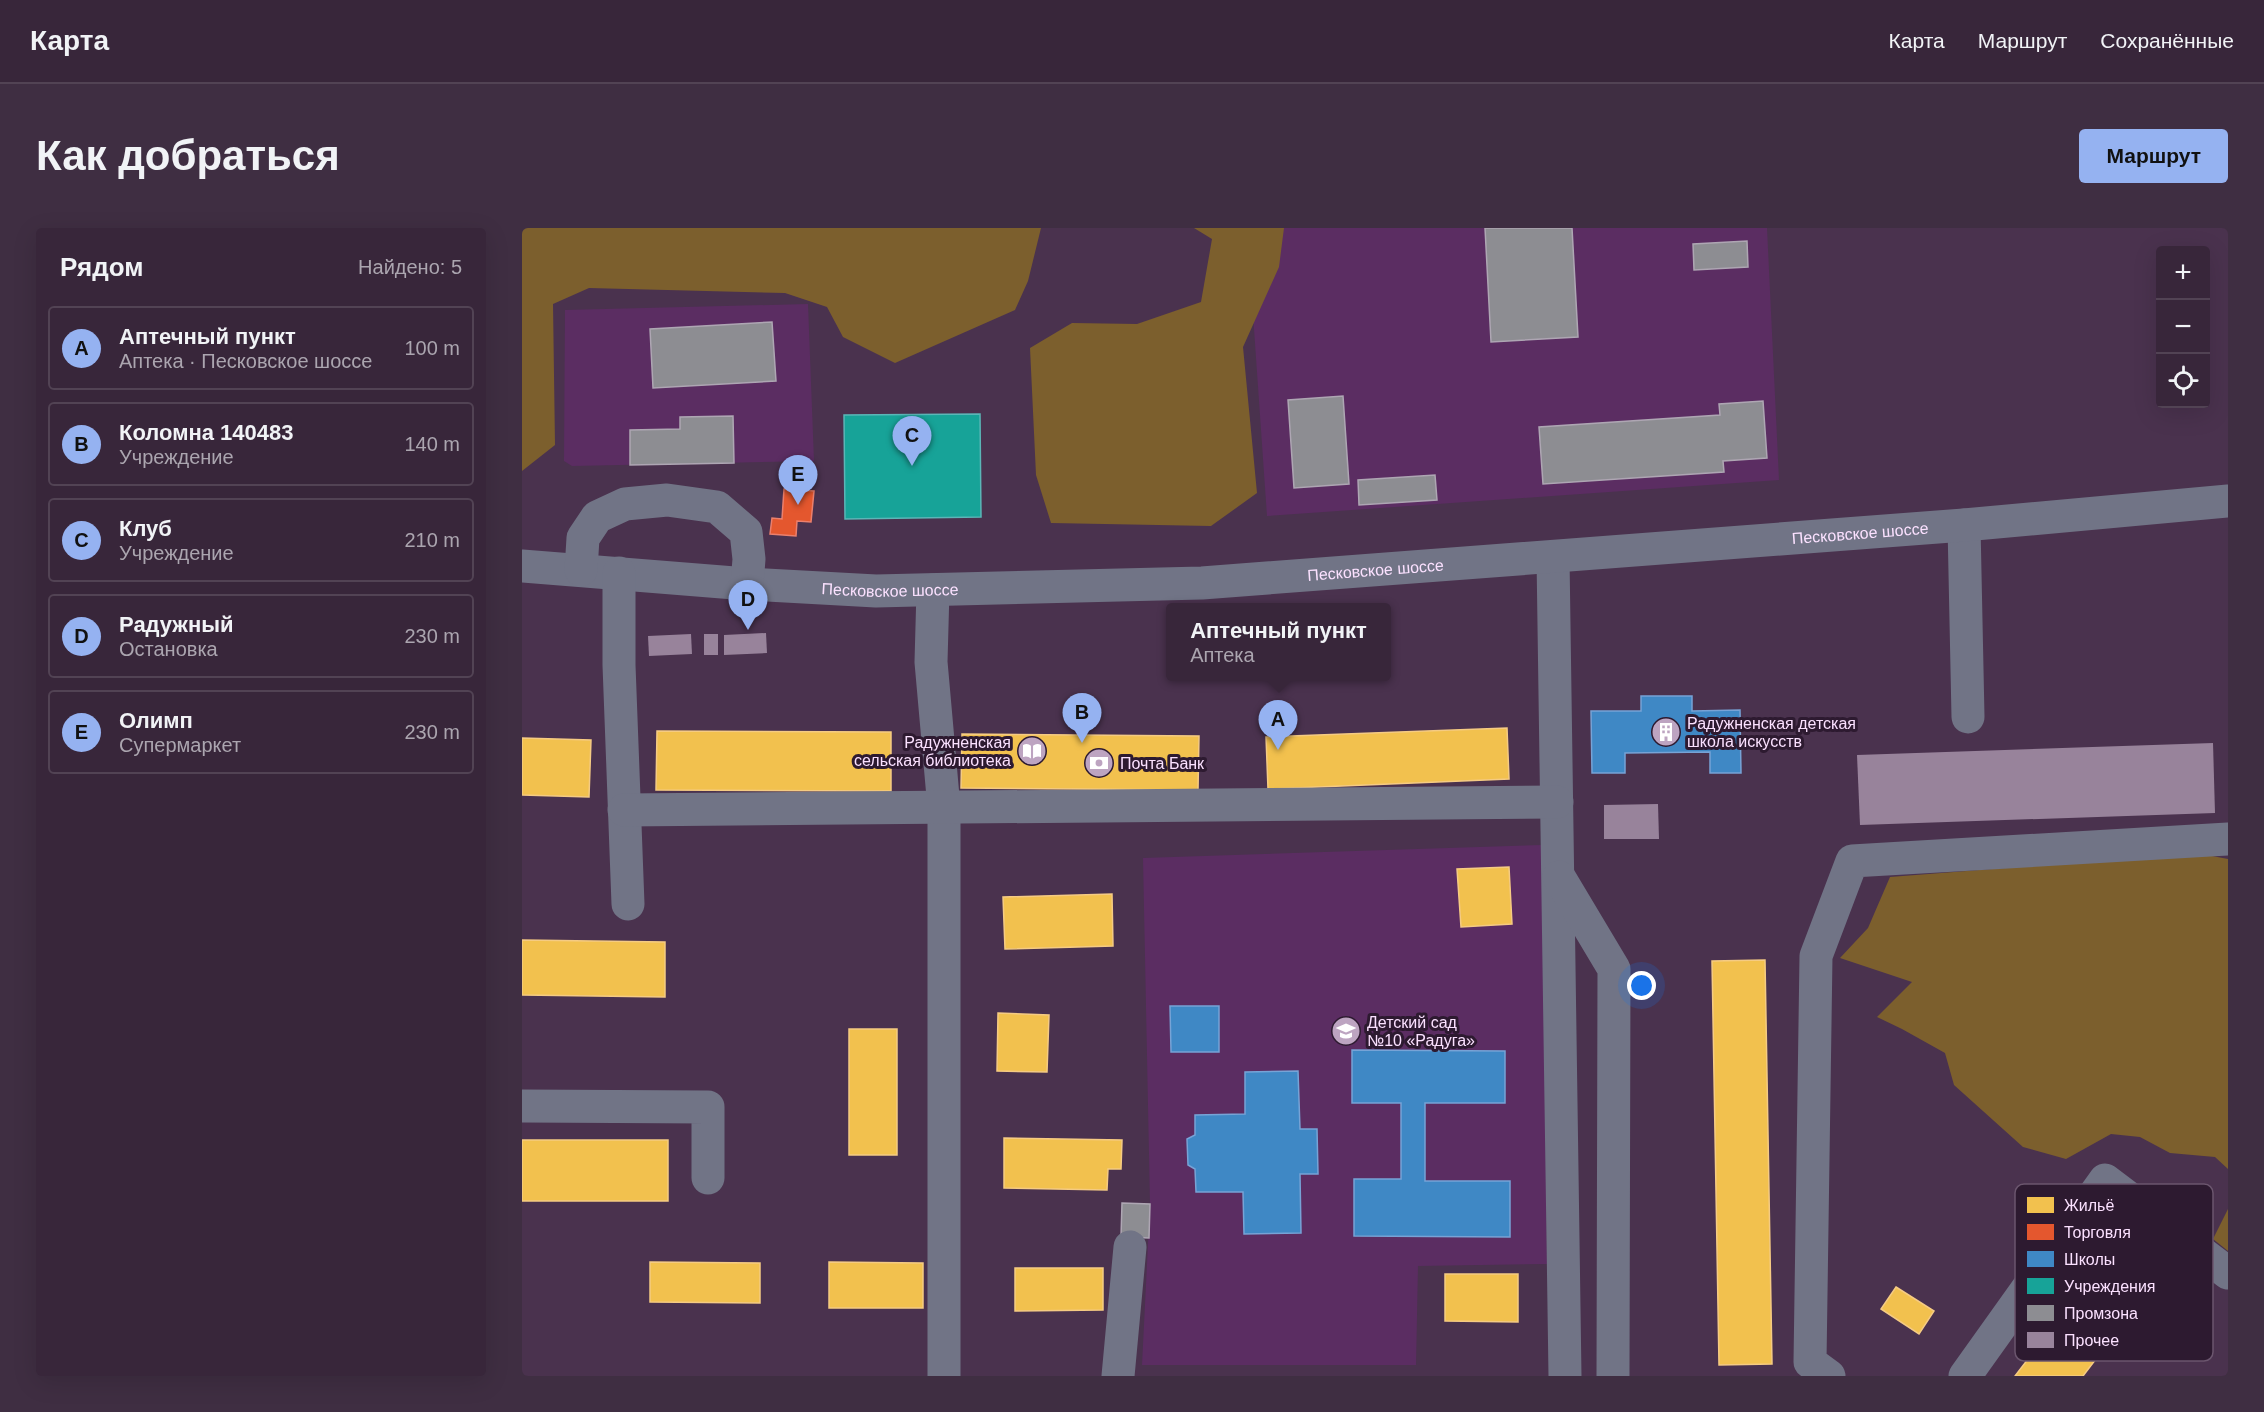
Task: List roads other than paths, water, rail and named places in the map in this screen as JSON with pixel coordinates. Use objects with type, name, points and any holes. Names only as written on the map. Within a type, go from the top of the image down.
[{"type":"street","points":[[581,570],[583,538],[597,517],[625,504],[667,500],[717,507],[746,532],[749,559],[747,584]]},
{"type":"street","name":"Песковское шоссе","points":[[522,566],[747,584],[876,591],[1202,583],[1964,525],[2228,501]]},
{"type":"street","points":[[1964,525],[1968,717]]},
{"type":"street","points":[[1553,556],[1565,1376]]},
{"type":"street","points":[[619,573],[619,665],[628,904]]},
{"type":"street","points":[[933,590],[931,662],[944,808],[944,1376]]},
{"type":"street","points":[[624,810],[1557,802]]},
{"type":"street","points":[[1829,1376],[1810,1362],[1816,956],[1852,861],[2228,839]]},
{"type":"street","points":[[1558,875],[1614,969],[1612,1376]]},
{"type":"street","points":[[522,1106],[708,1107],[708,1178]]},
{"type":"street","points":[[1118,1376],[1130,1247]]},
{"type":"street","points":[[2213,1262],[2228,1273]]},
{"type":"street","points":[[1965,1376],[2015,1306]]},
{"type":"place","name":"Клуб","points":[[912,466]]},
{"type":"place","name":"Олимп","points":[[798,505]]},
{"type":"place","name":"Радужный","points":[[748,630]]},
{"type":"place","name":"Радужненская детская школа искусств","points":[[1666,732]]},
{"type":"place","name":"Коломна 140483","points":[[1082,743]]},
{"type":"place","name":"Аптечный пункт","points":[[1278,750]]},
{"type":"place","name":"Радужненская сельская библиотека","points":[[1032,751]]},
{"type":"place","name":"Почта Банк","points":[[1099,763]]},
{"type":"place","name":"Детский сад №10 «Радуга»","points":[[1346,1031]]}]
